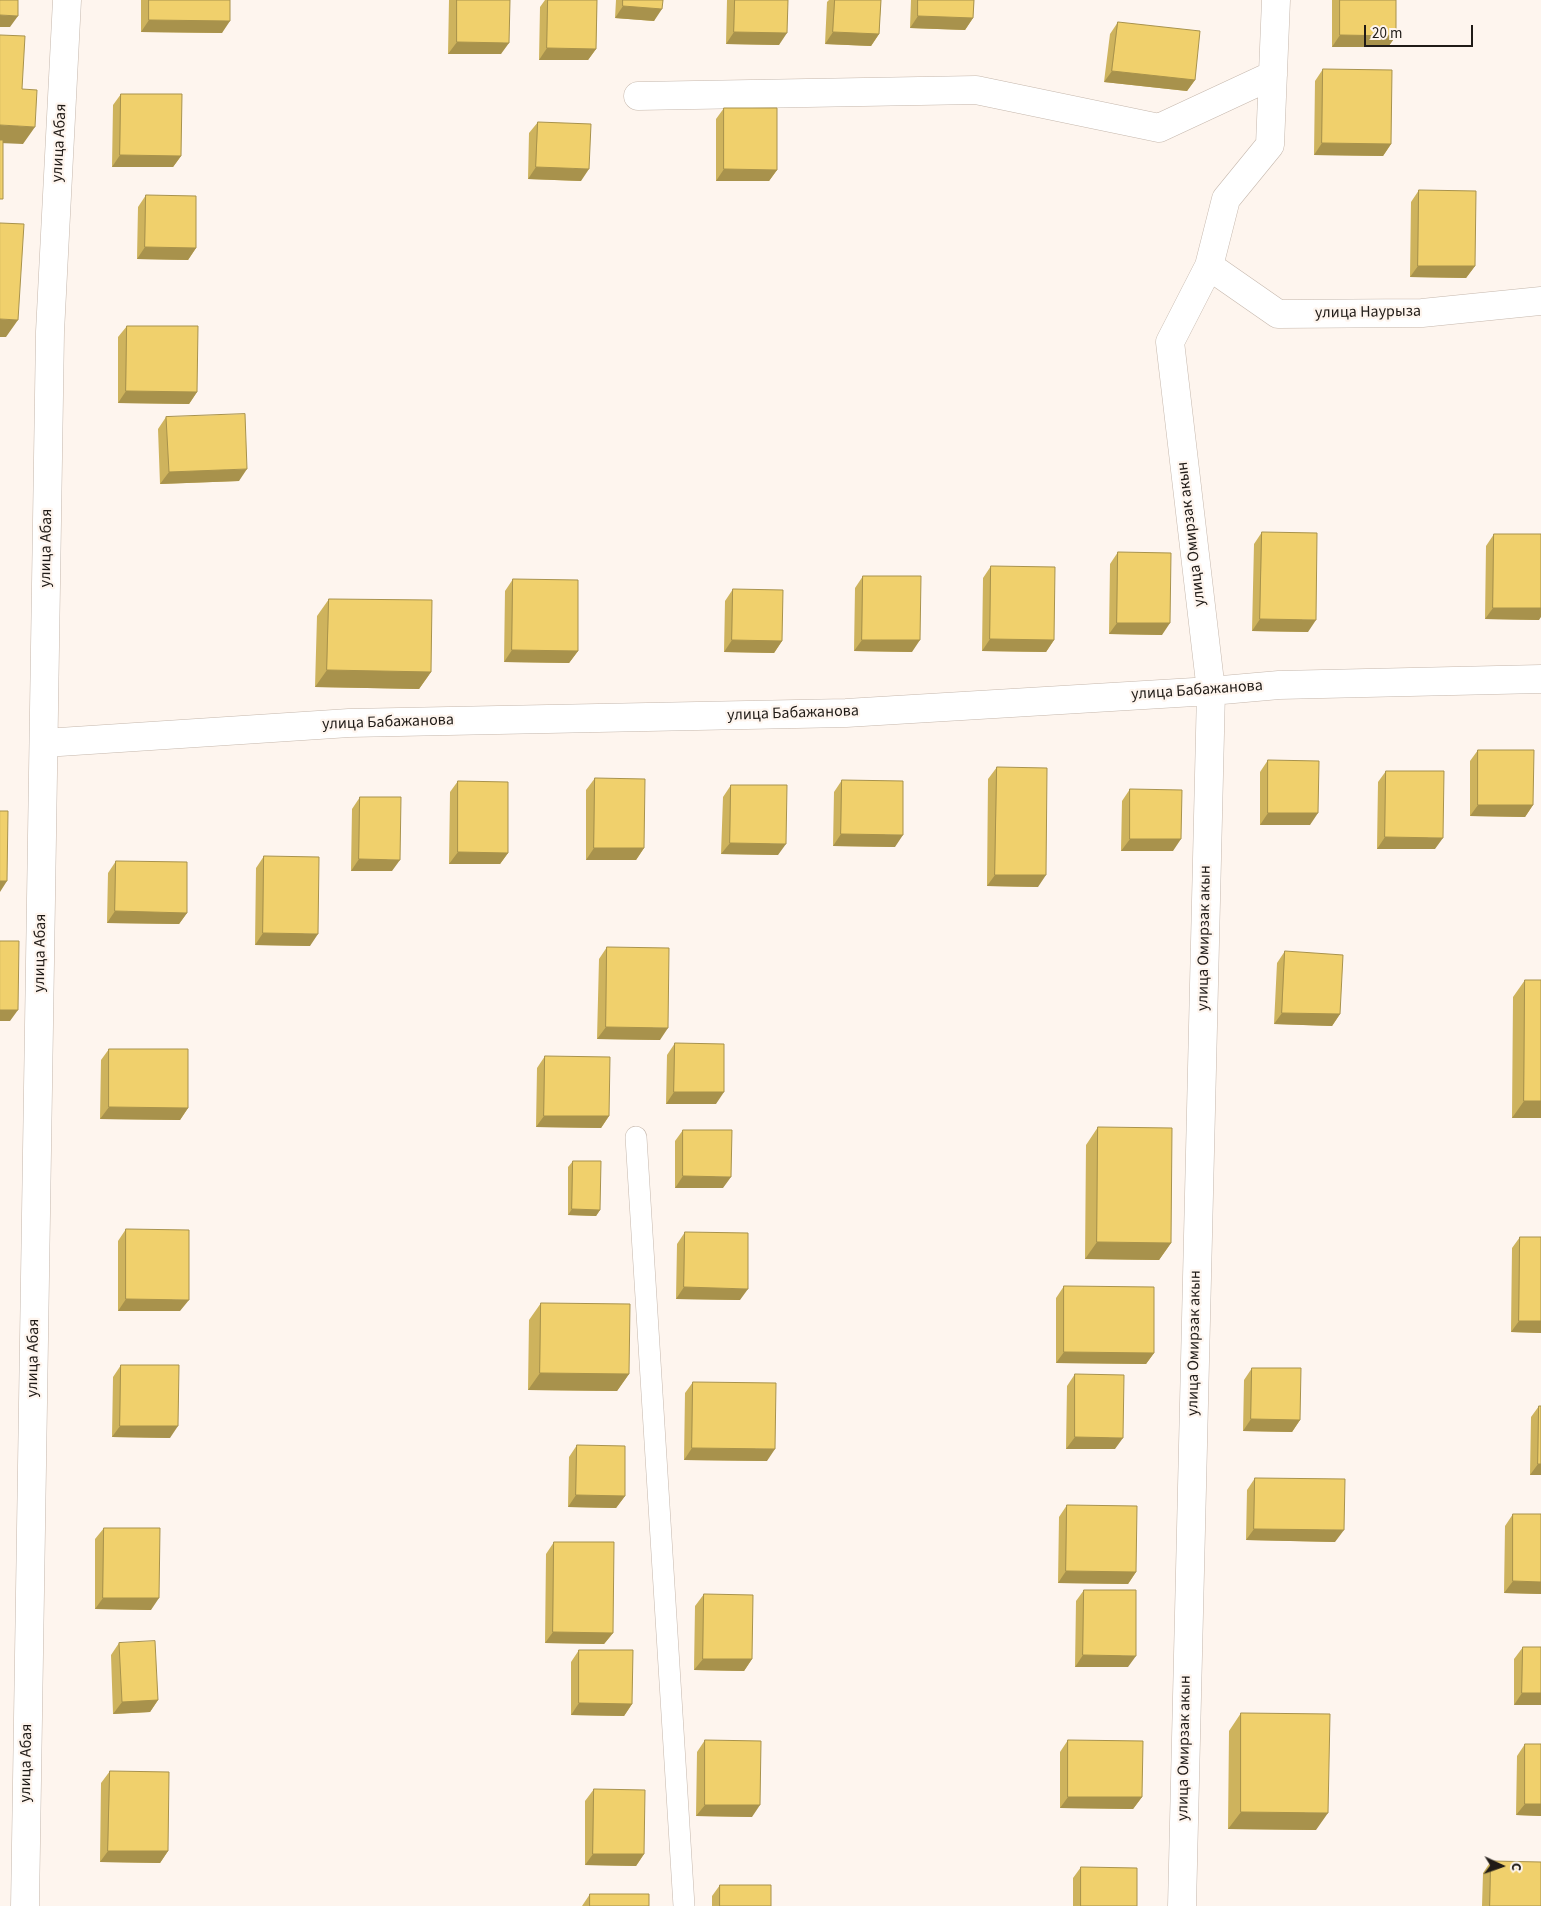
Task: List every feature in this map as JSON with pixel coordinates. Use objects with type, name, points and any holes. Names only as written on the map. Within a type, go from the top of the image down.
[{"type":"street","name":"улица Абая","points":[[25,1906],[50,332],[67,0]]},
{"type":"street","name":"улица Омирзак акын","points":[[1182,1906],[1211,691],[1170,342],[1209,266],[1226,199],[1270,145],[1276,0]]},
{"type":"street","points":[[638,96],[976,90],[1159,128],[1273,75]]},
{"type":"street","name":"улица Наурыза","points":[[1209,266],[1278,314],[1422,313],[1541,301]]},
{"type":"street","name":"улица Бабажанова","points":[[44,743],[349,724],[846,713],[1211,691],[1279,685],[1541,679]]},
{"type":"lane","points":[[636,1136],[684,1906]]},
{"type":"building","points":[[0,0],[18,0],[18,16],[0,15]]},
{"type":"building","points":[[149,0],[230,0],[230,21],[149,20]]},
{"type":"building","points":[[457,0],[510,0],[509,43],[457,42]]},
{"type":"building","points":[[548,0],[597,0],[596,49],[547,48]]},
{"type":"building","points":[[623,0],[663,0],[662,9],[623,6]]},
{"type":"building","points":[[735,0],[788,0],[787,33],[734,32]]},
{"type":"building","points":[[835,0],[881,0],[879,34],[833,32]]},
{"type":"building","points":[[918,0],[974,0],[973,18],[918,16]]},
{"type":"building","points":[[1340,0],[1396,0],[1396,36],[1340,35]]},
{"type":"building","points":[[1118,22],[1200,31],[1195,80],[1112,71]]},
{"type":"building","points":[[0,35],[25,36],[22,89],[37,90],[35,127],[0,125]]},
{"type":"building","points":[[1323,69],[1392,70],[1391,144],[1322,143]]},
{"type":"building","points":[[121,94],[182,94],[181,156],[120,155]]},
{"type":"building","points":[[724,108],[777,108],[777,170],[724,169]]},
{"type":"building","points":[[538,122],[591,124],[589,169],[536,167]]},
{"type":"building","points":[[0,140],[3,140],[3,199],[0,199]]},
{"type":"building","points":[[1419,190],[1476,191],[1475,266],[1418,266]]},
{"type":"building","points":[[146,195],[196,196],[196,248],[145,247]]},
{"type":"building","points":[[0,223],[24,224],[18,320],[0,319]]},
{"type":"building","points":[[127,326],[198,326],[197,392],[126,391]]},
{"type":"building","points":[[245,414],[247,469],[169,472],[166,417]]},
{"type":"building","points":[[1262,532],[1317,533],[1316,620],[1260,619]]},
{"type":"building","points":[[1494,534],[1541,534],[1541,608],[1493,608]]},
{"type":"building","points":[[1118,552],[1171,553],[1170,623],[1117,623]]},
{"type":"building","points":[[991,566],[1055,567],[1054,640],[990,639]]},
{"type":"building","points":[[863,576],[921,576],[920,640],[862,640]]},
{"type":"building","points":[[513,579],[578,580],[578,651],[512,650]]},
{"type":"building","points":[[733,589],[783,590],[782,641],[732,640]]},
{"type":"building","points":[[329,599],[432,600],[431,672],[327,670]]},
{"type":"building","points":[[1478,750],[1534,750],[1533,805],[1478,805]]},
{"type":"building","points":[[1268,760],[1319,761],[1318,813],[1268,813]]},
{"type":"building","points":[[997,767],[1047,768],[1046,875],[995,875]]},
{"type":"building","points":[[1386,771],[1444,771],[1443,838],[1385,837]]},
{"type":"building","points":[[595,778],[645,779],[644,848],[594,848]]},
{"type":"building","points":[[842,780],[903,781],[903,835],[841,834]]},
{"type":"building","points":[[458,781],[508,782],[508,853],[458,852]]},
{"type":"building","points":[[731,785],[787,785],[786,844],[730,843]]},
{"type":"building","points":[[1130,789],[1182,790],[1181,839],[1130,839]]},
{"type":"building","points":[[360,797],[401,797],[400,860],[359,859]]},
{"type":"building","points":[[0,811],[8,811],[7,881],[0,881]]},
{"type":"building","points":[[264,856],[319,857],[318,934],[263,933]]},
{"type":"building","points":[[116,861],[187,862],[187,913],[115,911]]},
{"type":"building","points":[[0,941],[19,941],[18,1010],[0,1010]]},
{"type":"building","points":[[607,947],[669,948],[668,1028],[606,1027]]},
{"type":"building","points":[[1285,951],[1343,955],[1340,1014],[1282,1013]]},
{"type":"building","points":[[1525,980],[1541,980],[1541,1101],[1524,1101]]},
{"type":"building","points":[[675,1043],[724,1044],[724,1092],[674,1092]]},
{"type":"building","points":[[109,1049],[188,1049],[188,1108],[109,1107]]},
{"type":"building","points":[[545,1056],[610,1057],[609,1116],[544,1116]]},
{"type":"building","points":[[1098,1127],[1172,1128],[1171,1243],[1097,1242]]},
{"type":"building","points":[[683,1130],[732,1130],[731,1177],[683,1176]]},
{"type":"building","points":[[573,1161],[601,1161],[600,1210],[572,1209]]},
{"type":"building","points":[[126,1229],[189,1230],[189,1300],[126,1299]]},
{"type":"building","points":[[685,1232],[748,1233],[748,1289],[684,1287]]},
{"type":"building","points":[[1520,1237],[1541,1237],[1541,1321],[1519,1321]]},
{"type":"building","points":[[1064,1286],[1154,1287],[1154,1353],[1064,1352]]},
{"type":"building","points":[[541,1303],[630,1304],[629,1374],[540,1373]]},
{"type":"building","points":[[121,1365],[179,1365],[178,1426],[120,1426]]},
{"type":"building","points":[[1252,1368],[1301,1368],[1300,1420],[1251,1419]]},
{"type":"building","points":[[1075,1374],[1124,1375],[1123,1438],[1075,1437]]},
{"type":"building","points":[[693,1382],[776,1383],[775,1449],[692,1448]]},
{"type":"building","points":[[1539,1406],[1541,1406],[1541,1464],[1538,1464]]},
{"type":"building","points":[[577,1445],[625,1446],[625,1496],[576,1495]]},
{"type":"building","points":[[1255,1478],[1345,1479],[1344,1530],[1254,1529]]},
{"type":"building","points":[[1067,1505],[1137,1506],[1136,1572],[1066,1571]]},
{"type":"building","points":[[1513,1514],[1541,1514],[1541,1582],[1513,1581]]},
{"type":"building","points":[[104,1528],[160,1528],[159,1598],[103,1598]]},
{"type":"building","points":[[554,1542],[614,1542],[613,1633],[553,1632]]},
{"type":"building","points":[[1084,1590],[1136,1590],[1136,1656],[1083,1655]]},
{"type":"building","points":[[704,1594],[753,1595],[752,1659],[703,1659]]},
{"type":"building","points":[[155,1641],[158,1700],[122,1702],[119,1643]]},
{"type":"building","points":[[1523,1647],[1541,1647],[1541,1693],[1522,1693]]},
{"type":"building","points":[[579,1650],[633,1650],[632,1704],[579,1703]]},
{"type":"building","points":[[1241,1713],[1330,1714],[1328,1813],[1241,1812]]},
{"type":"building","points":[[705,1740],[761,1741],[760,1805],[705,1805]]},
{"type":"building","points":[[1068,1740],[1143,1741],[1142,1797],[1068,1797]]},
{"type":"building","points":[[1525,1744],[1541,1744],[1541,1804],[1525,1804]]},
{"type":"building","points":[[110,1771],[169,1772],[168,1851],[108,1851]]},
{"type":"building","points":[[594,1789],[645,1790],[644,1854],[593,1854]]},
{"type":"building","points":[[1491,1861],[1541,1862],[1541,1906],[1490,1906]]},
{"type":"building","points":[[1081,1867],[1137,1868],[1137,1906],[1081,1906]]},
{"type":"building","points":[[720,1885],[771,1885],[771,1906],[720,1906]]},
{"type":"building","points":[[590,1894],[649,1894],[649,1906],[590,1906]]}]
